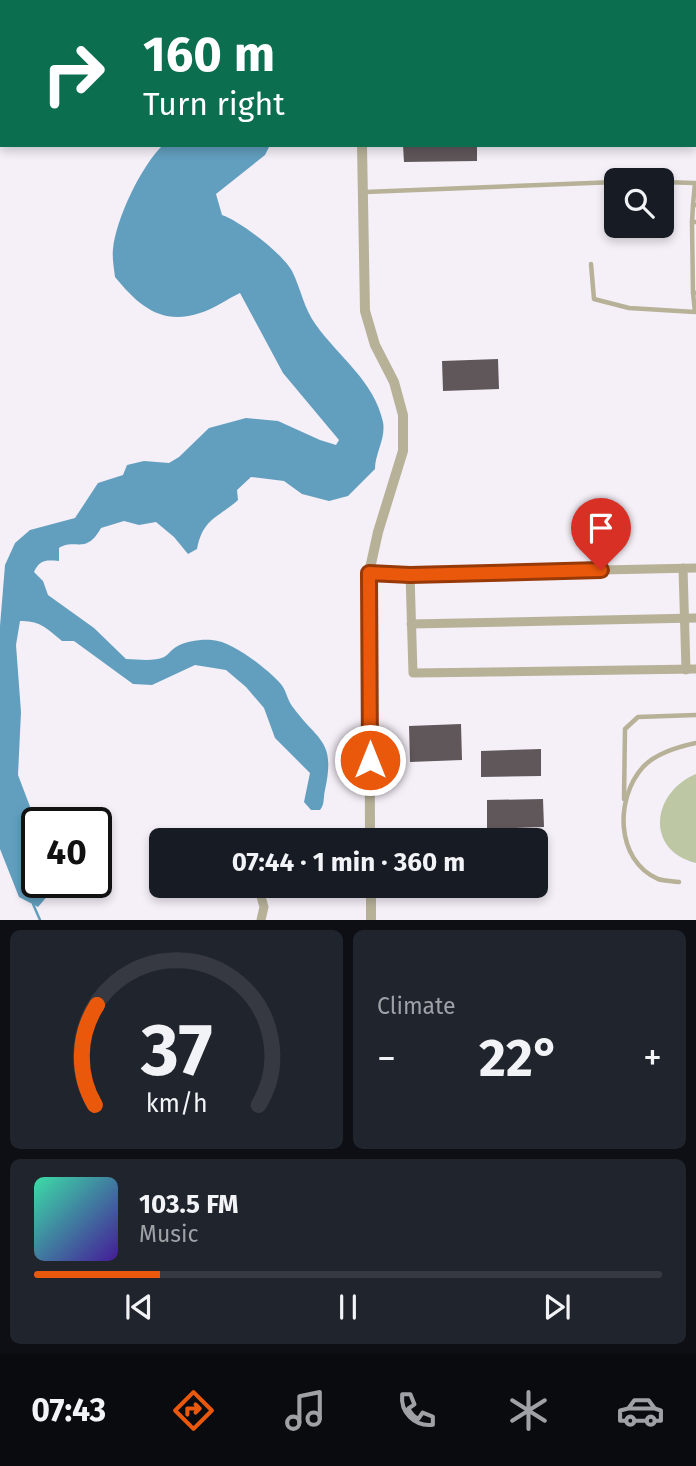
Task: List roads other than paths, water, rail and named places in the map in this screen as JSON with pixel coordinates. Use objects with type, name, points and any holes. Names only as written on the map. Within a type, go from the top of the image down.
[{"type":"street","points":[[362,147],[365,312],[375,345],[394,382],[403,415],[403,451],[377,532],[369,573],[370,828]]},
{"type":"street","points":[[410,575],[413,673],[691,669],[684,618],[683,568]]},
{"type":"street","points":[[369,573],[410,575],[696,568]]},
{"type":"street","points":[[411,624],[696,618]]},
{"type":"street","points":[[261,898],[264,907],[261,920]]},
{"type":"street","points":[[371,898],[371,920]]},
{"type":"lane","points":[[591,264],[594,299],[629,308],[695,312],[695,183],[674,182]]},
{"type":"lane","points":[[363,192],[604,183]]},
{"type":"lane","points":[[679,882],[660,880],[638,864],[625,838],[625,729],[638,717],[696,715]]},
{"type":"lane","points":[[624,807],[630,787],[644,766],[667,751],[696,743]]},
{"type":"water","points":[[161,147],[269,147],[265,155],[216,194],[222,215],[260,239],[287,264],[312,319],[372,394],[384,428],[375,469],[348,496],[329,501],[302,494],[284,481],[251,477],[237,490],[238,500],[207,525],[197,549],[188,554],[174,537],[156,522],[139,525],[124,521],[101,528],[86,544],[59,548],[59,561],[44,561],[39,565],[34,572],[43,581],[48,595],[94,628],[126,659],[160,659],[184,643],[208,640],[229,645],[258,663],[282,685],[292,706],[322,742],[328,760],[328,773],[320,810],[311,810],[304,802],[310,773],[275,738],[264,708],[246,687],[226,670],[195,665],[152,685],[133,684],[74,641],[62,641],[38,624],[20,621],[16,645],[21,712],[18,775],[30,807],[21,807],[21,898],[46,898],[38,907],[19,897],[0,849],[0,626],[5,565],[15,543],[30,530],[75,518],[98,483],[123,475],[127,465],[144,461],[169,463],[209,428],[246,418],[278,421],[336,445],[339,440],[283,373],[240,293],[205,311],[174,317],[162,315],[142,304],[115,277],[115,237],[124,208],[146,166]]},
{"type":"waterway","points":[[33,904],[40,920]]}]
